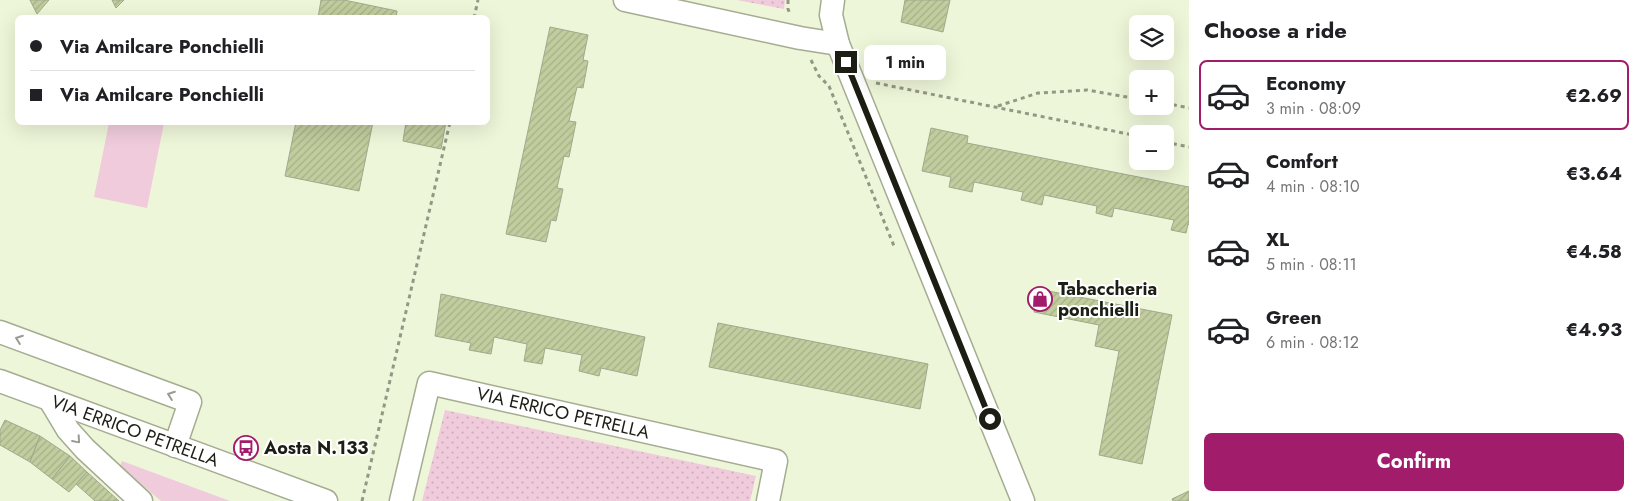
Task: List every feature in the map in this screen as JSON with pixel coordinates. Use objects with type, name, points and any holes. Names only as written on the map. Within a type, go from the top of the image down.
[{"type":"street","points":[[625,0],[800,38],[838,44]]},
{"type":"street","points":[[833,0],[831,15],[838,44],[1023,501]]},
{"type":"street","points":[[0,332],[190,402],[176,446]]},
{"type":"street","name":"VIA ERRICO PETRELLA","points":[[0,381],[326,501]]},
{"type":"street","name":"VIA ERRICO PETRELLA","points":[[401,501],[429,383],[776,461],[768,501]]},
{"type":"street","points":[[50,400],[68,430],[85,449],[112,472],[141,501]]},
{"type":"path","points":[[475,15],[478,0]]},
{"type":"path","points":[[788,0],[788,9]]},
{"type":"path","points":[[828,86],[853,79],[996,106],[1129,134]]},
{"type":"path","points":[[996,106],[1038,94],[1087,90],[1129,97]]},
{"type":"path","points":[[1174,105],[1189,108]]},
{"type":"path","points":[[362,501],[449,125]]},
{"type":"path","points":[[1174,144],[1189,147]]},
{"type":"shaded area","points":[[737,0],[785,0],[784,9]]},
{"type":"shaded area","points":[[109,125],[164,125],[147,208],[94,197]]},
{"type":"shaded area","points":[[445,410],[756,476],[750,501],[422,501]]},
{"type":"shaded area","points":[[122,461],[230,501],[161,501],[120,466]]},
{"type":"building","points":[[30,0],[49,0],[37,14]]},
{"type":"building","points":[[112,0],[124,0],[116,8]]},
{"type":"building","points":[[321,0],[344,0],[397,11],[396,15],[318,15]]},
{"type":"building","points":[[905,0],[950,0],[943,32],[901,22]]},
{"type":"building","points":[[550,27],[588,35],[583,60],[588,61],[583,88],[577,87],[569,121],[576,122],[569,157],[564,156],[557,188],[563,189],[556,221],[551,220],[546,242],[506,234]]},
{"type":"building","points":[[295,125],[372,125],[359,191],[285,176]]},
{"type":"building","points":[[406,125],[445,125],[441,149],[403,141]]},
{"type":"building","points":[[931,128],[968,136],[967,143],[1189,187],[1189,225],[1186,233],[1171,230],[1174,220],[1114,208],[1112,217],[1096,213],[1097,206],[1044,195],[1042,205],[1021,200],[1023,192],[974,182],[972,192],[949,187],[951,177],[922,171]]},
{"type":"building","points":[[1038,289],[1172,315],[1142,464],[1099,455],[1119,351],[1095,346],[1099,325],[1034,312]]},
{"type":"building","points":[[441,294],[645,337],[637,376],[601,368],[599,376],[579,371],[582,355],[545,348],[542,364],[524,361],[527,344],[494,337],[491,354],[469,350],[471,343],[435,336]]},
{"type":"building","points":[[718,323],[928,364],[920,409],[709,367]]},
{"type":"building","points":[[5,420],[40,436],[30,462],[0,445],[0,430]]},
{"type":"building","points":[[40,436],[70,456],[52,479],[30,462]]},
{"type":"building","points":[[70,456],[87,472],[69,492],[52,479]]},
{"type":"building","points":[[87,472],[119,501],[95,501],[76,484]]},
{"type":"building","points":[[1189,491],[1189,501],[1173,501],[1172,499]]},
{"type":"place","name":"Tabaccheria ponchielli","points":[[1040,299]]},
{"type":"place","name":"Aosta N.133","points":[[246,448]]},
{"type":"route","points":[[846,62],[990,419]]}]
